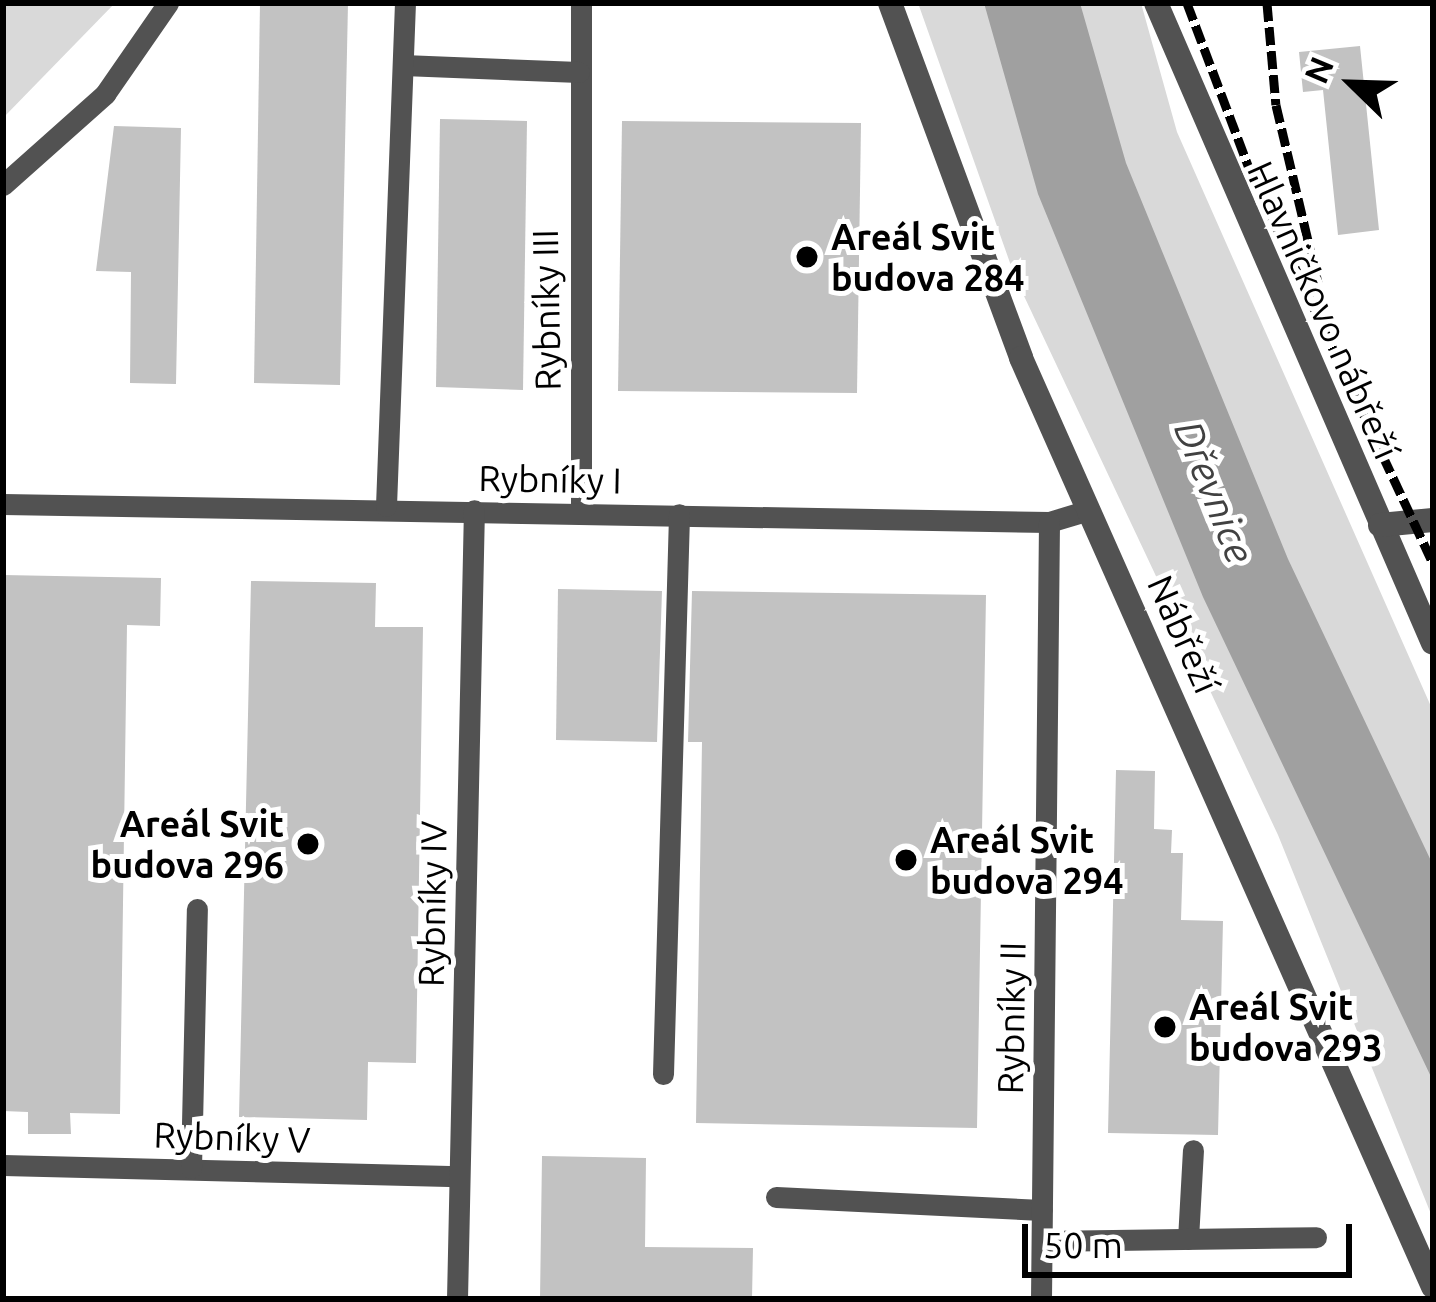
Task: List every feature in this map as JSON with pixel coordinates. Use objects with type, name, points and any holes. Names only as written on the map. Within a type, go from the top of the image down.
[{"type":"street","name":"Nábřeží","points":[[890,3],[958,203],[1433,1286]]},
{"type":"street","name":"Hlavničkovo nábřeží","points":[[1156,3],[1433,643]]},
{"type":"street","points":[[1380,525],[1433,520]]},
{"type":"lane","points":[[3,185],[105,94],[168,3]]},
{"type":"lane","points":[[386,506],[405,3]]},
{"type":"lane","name":"Rybníky III","points":[[581,3],[577,105],[581,514]]},
{"type":"lane","points":[[403,65],[578,72]]},
{"type":"lane","name":"Rybníky I","points":[[6,504],[386,506],[1049,522],[1089,510]]},
{"type":"lane","name":"Rybníky IV","points":[[457,1299],[474,510]]},
{"type":"lane","points":[[663,1074],[679,514]]},
{"type":"lane","name":"Rybníky II","points":[[1042,1299],[1049,522]]},
{"type":"lane","points":[[191,1168],[197,909]]},
{"type":"lane","points":[[1188,1239],[1193,1150]]},
{"type":"lane","name":"Rybníky V","points":[[3,1165],[459,1176]]},
{"type":"lane","points":[[776,1197],[1042,1210]]},
{"type":"lane","points":[[1042,1240],[1316,1237]]},
{"type":"shaded area","points":[[3,3],[115,3],[3,118]]},
{"type":"shaded area","points":[[918,3],[1141,3],[1177,132],[1433,711],[1433,1219],[1278,835],[1015,277]]},
{"type":"water","name":"Dřevnice","points":[[984,3],[1080,3],[1126,163],[1288,559],[1433,865],[1433,1081],[1203,597],[1038,194]]},
{"type":"building","points":[[260,3],[348,3],[340,385],[254,383]]},
{"type":"building","points":[[1360,46],[1379,230],[1338,235],[1323,90],[1303,92],[1299,52]]},
{"type":"building","points":[[440,119],[527,121],[523,390],[436,387]]},
{"type":"building","points":[[622,121],[861,123],[857,393],[618,391]]},
{"type":"building","points":[[114,126],[181,128],[176,384],[130,383],[131,272],[96,271]]},
{"type":"building","points":[[3,575],[161,578],[160,626],[127,625],[120,1114],[70,1113],[71,1134],[28,1134],[28,1112],[3,1111]]},
{"type":"building","name":"Areál Svit budova 296","points":[[251,581],[376,583],[375,627],[423,627],[416,1063],[368,1062],[367,1120],[239,1117]]},
{"type":"building","points":[[558,589],[662,591],[657,742],[556,740]]},
{"type":"building","points":[[692,591],[986,595],[977,1128],[696,1123],[702,742],[688,742]]},
{"type":"building","name":"Areál Svit budova 293","points":[[1116,770],[1155,771],[1154,829],[1172,830],[1171,853],[1183,853],[1181,920],[1223,921],[1218,1135],[1108,1133]]},
{"type":"building","points":[[542,1156],[646,1158],[645,1247],[753,1248],[752,1299],[540,1299]]},
{"type":"railway","points":[[1187,3],[1251,173],[1433,564]]},
{"type":"railway","points":[[1267,3],[1276,105],[1320,291]]},
{"type":"place","name":"Areál Svit budova 284","points":[[807,257]]},
{"type":"place","name":"Areál Svit budova 296","points":[[308,844]]},
{"type":"place","name":"Areál Svit budova 294","points":[[906,860]]},
{"type":"place","name":"Areál Svit budova 293","points":[[1165,1027]]}]
